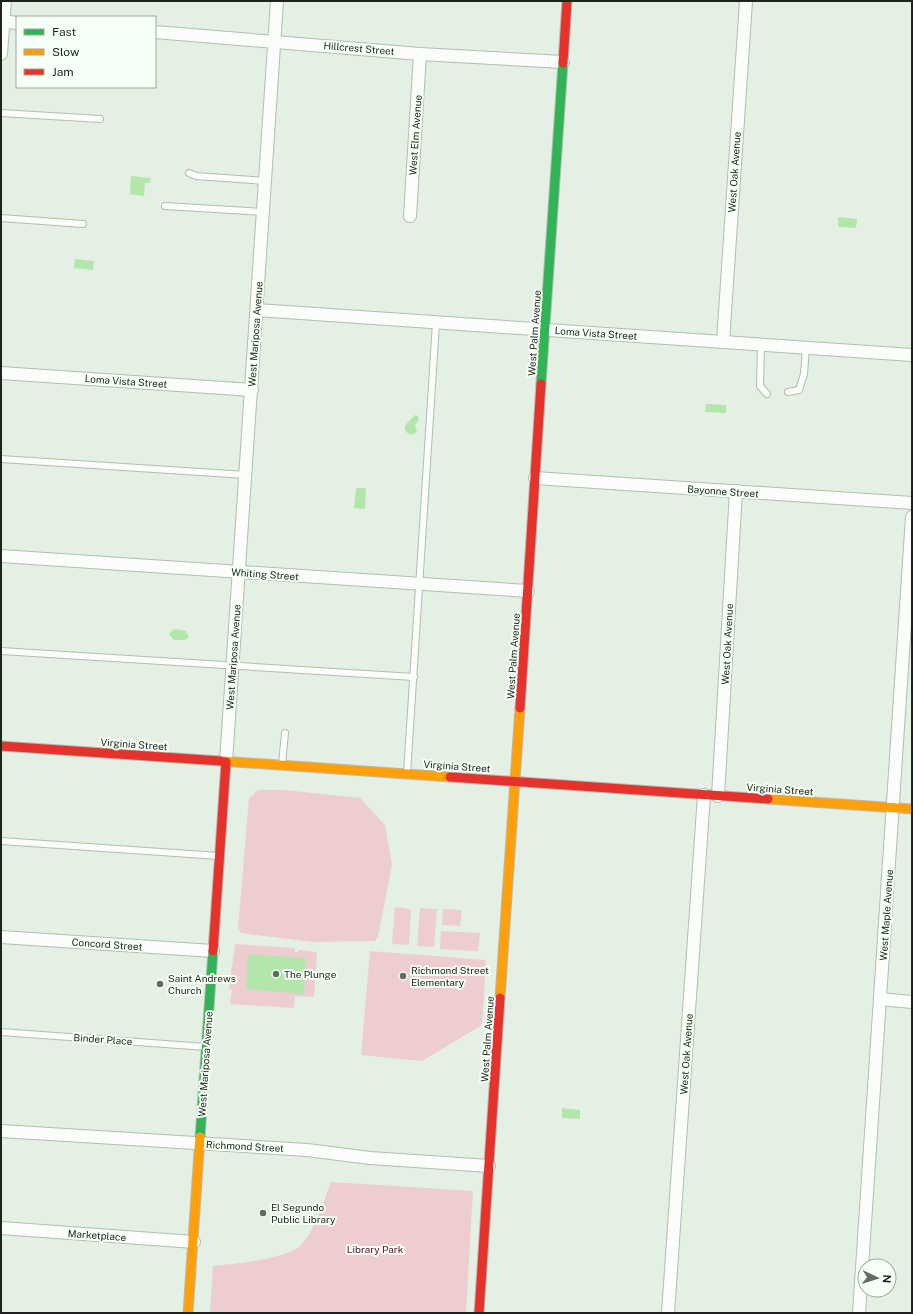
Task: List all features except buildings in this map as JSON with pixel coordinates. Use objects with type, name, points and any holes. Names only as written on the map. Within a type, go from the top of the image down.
[{"type":"street","points":[[1,54],[4,1]]},
{"type":"street","name":"West Mariposa Avenue","points":[[188,1313],[252,390],[277,1]]},
{"type":"street","name":"West Palm Avenue","points":[[479,1313],[567,1]]},
{"type":"street","name":"West Oak Avenue","points":[[723,342],[746,1]]},
{"type":"street","points":[[2,22],[16,23]]},
{"type":"street","name":"Hillcrest Street","points":[[156,32],[420,54],[563,62]]},
{"type":"street","name":"West Elm Avenue","points":[[410,216],[420,54]]},
{"type":"street","name":"Loma Vista Street","points":[[257,310],[912,355]]},
{"type":"street","name":"Loma Vista Street","points":[[1,373],[252,390]]},
{"type":"street","name":"Bayonne Street","points":[[535,478],[912,503]]},
{"type":"street","name":"West Oak Avenue","points":[[718,796],[736,491]]},
{"type":"street","name":"West Maple Avenue","points":[[859,1313],[894,808],[912,517]]},
{"type":"street","name":"Whiting Street","points":[[1,556],[528,591]]},
{"type":"street","name":"Virginia Street","points":[[1,746],[912,809]]},
{"type":"street","name":"West Oak Avenue","points":[[668,1313],[704,795]]},
{"type":"street","name":"Concord Street","points":[[1,937],[213,951]]},
{"type":"street","points":[[880,999],[912,1002]]},
{"type":"street","name":"Richmond Street","points":[[1,1131],[307,1150],[370,1158],[489,1166]]},
{"type":"street","name":"Marketplace","points":[[1,1228],[194,1242]]},
{"type":"lane","points":[[1,112],[100,119]]},
{"type":"lane","points":[[189,173],[196,176],[265,181]]},
{"type":"lane","points":[[165,206],[263,212]]},
{"type":"lane","points":[[1,218],[83,224]]},
{"type":"lane","points":[[407,774],[436,323]]},
{"type":"lane","points":[[761,345],[760,386],[767,394]]},
{"type":"lane","points":[[788,392],[799,390],[802,385],[806,348]]},
{"type":"lane","points":[[1,459],[246,475]]},
{"type":"lane","points":[[1,652],[414,677]]},
{"type":"lane","points":[[282,766],[285,733]]},
{"type":"lane","points":[[1,841],[219,856]]},
{"type":"lane","name":"Binder Place","points":[[1,1032],[206,1046]]},
{"type":"green space","points":[[258,790],[284,790],[360,798],[385,825],[392,865],[378,937],[375,941],[313,942],[241,933],[238,929],[249,798]]},
{"type":"green space","points":[[395,907],[411,909],[409,945],[392,944]]},
{"type":"green space","points":[[420,908],[437,909],[434,947],[417,946]]},
{"type":"green space","points":[[443,909],[462,910],[460,926],[442,925]]},
{"type":"green space","points":[[441,931],[480,933],[478,951],[440,949]]},
{"type":"green space","points":[[235,944],[295,948],[295,952],[298,952],[298,950],[317,952],[314,997],[295,996],[294,1008],[230,1004],[232,990],[229,989]]},
{"type":"green space","points":[[370,951],[486,960],[482,1025],[422,1061],[361,1055]]},
{"type":"green space","name":"Library Park","points":[[331,1182],[473,1191],[466,1313],[210,1313],[213,1266],[260,1260],[285,1254],[295,1249],[302,1244],[312,1230]]},
{"type":"shaded area","points":[[131,176],[151,178],[150,183],[145,183],[144,196],[130,194]]},
{"type":"shaded area","points":[[838,217],[857,219],[856,228],[838,227]]},
{"type":"shaded area","points":[[75,259],[94,261],[93,270],[74,268]]},
{"type":"shaded area","points":[[706,404],[726,405],[726,413],[705,412]]},
{"type":"shaded area","points":[[415,415],[418,416],[419,420],[415,425],[417,432],[411,435],[406,432],[405,427]]},
{"type":"shaded area","points":[[356,488],[366,488],[365,509],[354,508]]},
{"type":"shaded area","points":[[174,629],[186,631],[189,637],[185,640],[174,640],[169,634]]},
{"type":"shaded area","name":"The Plunge","points":[[248,954],[306,958],[304,994],[246,989]]},
{"type":"shaded area","points":[[562,1108],[580,1110],[580,1119],[562,1118]]},
{"type":"traffic: fast","points":[[541,384],[563,63]]},
{"type":"traffic: fast","points":[[200,1137],[213,951]]},
{"type":"traffic: slow","points":[[500,998],[520,708]]},
{"type":"traffic: slow","points":[[221,761],[450,777]]},
{"type":"traffic: slow","points":[[768,799],[912,809]]},
{"type":"traffic: slow","points":[[188,1313],[200,1137]]},
{"type":"traffic: jam","points":[[563,63],[567,1]]},
{"type":"traffic: jam","points":[[520,708],[541,384]]},
{"type":"traffic: jam","points":[[1,746],[221,761]]},
{"type":"traffic: jam","points":[[213,951],[226,762]]},
{"type":"traffic: jam","points":[[450,777],[768,799]]},
{"type":"traffic: jam","points":[[479,1313],[500,998]]},
{"type":"place","name":"The Plunge","points":[[276,974]]},
{"type":"place","name":"Richmond Street Elementary","points":[[403,976]]},
{"type":"place","name":"Saint Andrews Church","points":[[160,984]]},
{"type":"place","name":"El Segundo Public Library","points":[[263,1213]]}]
